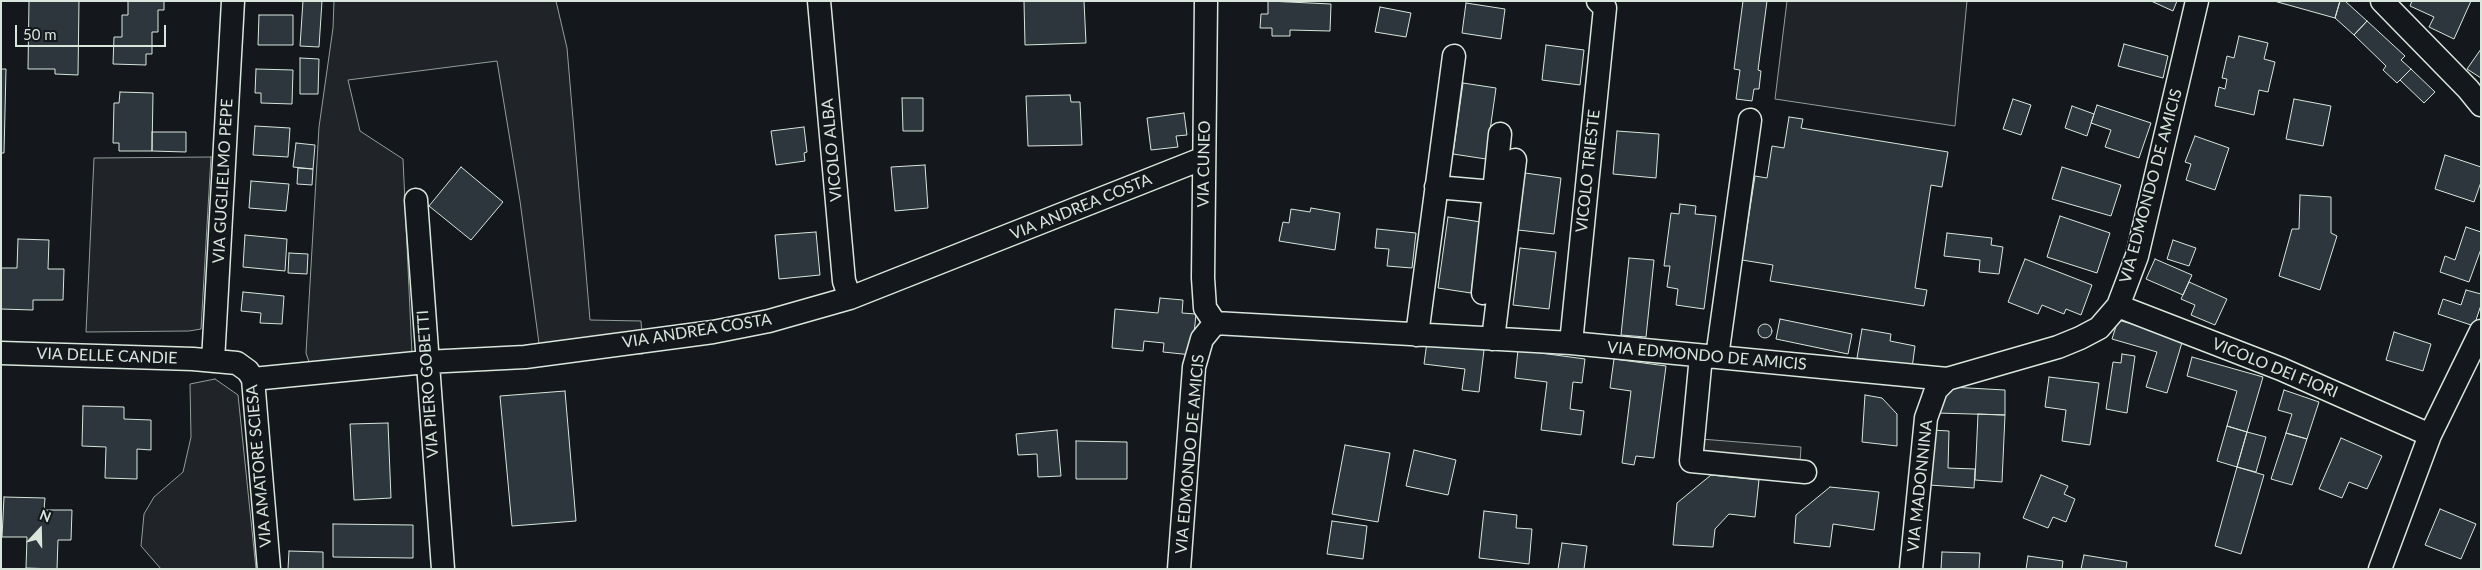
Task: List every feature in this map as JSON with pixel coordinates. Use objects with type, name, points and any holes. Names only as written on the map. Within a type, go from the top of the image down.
[{"type":"street","name":"VIA GUGLIELMO PEPE","points":[[213,361],[233,1]]},
{"type":"street","name":"VICOLO ALBA","points":[[819,1],[844,282],[850,298]]},
{"type":"street","name":"VIA CUNEO","points":[[1206,1],[1203,278],[1205,308],[1214,323]]},
{"type":"street","name":"VICOLO TRIESTE","points":[[1571,344],[1604,8],[1598,1]]},
{"type":"street","name":"VIA EDMONDO DE AMICIS","points":[[1179,569],[1194,367],[1202,338],[1214,323],[1571,344],[1947,379],[2058,347],[2099,328],[2118,306],[2136,256],[2197,1]]},
{"type":"street","points":[[2382,1],[2468,89],[2481,105]]},
{"type":"street","points":[[1417,335],[1454,56]]},
{"type":"street","points":[[1750,120],[1691,461],[1805,472]]},
{"type":"street","points":[[1483,293],[1500,134]]},
{"type":"street","name":"VIA ANDREA COSTA","points":[[253,379],[426,362],[525,357],[713,332],[769,321],[850,298],[1204,158]]},
{"type":"street","points":[[1493,339],[1515,160]]},
{"type":"street","points":[[1436,187],[1494,192]]},
{"type":"street","name":"VIA PIERO GOBETTI","points":[[416,200],[426,362],[443,569]]},
{"type":"street","name":"VICOLO DEI FIORI","points":[[2118,306],[2281,369],[2430,435]]},
{"type":"street","points":[[2380,569],[2430,435],[2481,331]]},
{"type":"street","name":"VIA DELLE CANDIE","points":[[1,353],[213,361]]},
{"type":"street","name":"VIA AMATORE SCIESA","points":[[213,361],[236,362],[248,371],[253,379],[269,569]]},
{"type":"street","name":"VIA MADONNINA","points":[[1911,569],[1926,418],[1936,390],[1947,379]]},
{"type":"shaded area","points":[[334,1],[556,1],[567,48],[590,320],[641,321],[643,354],[540,351],[520,201],[497,61],[348,80],[360,131],[403,159],[412,354],[312,371],[306,353],[319,127],[333,28]]},
{"type":"shaded area","points":[[1787,1],[1967,1],[1955,126],[1775,99]]},
{"type":"shaded area","points":[[211,157],[201,329],[189,331],[86,332],[94,158]]},
{"type":"shaded area","points":[[215,379],[238,395],[256,569],[161,569],[141,546],[144,514],[154,497],[183,472],[191,437],[190,384]]},
{"type":"shaded area","points":[[1701,439],[1801,447],[1800,462],[1699,454]]},
{"type":"building","points":[[29,1],[79,1],[78,75],[55,74],[55,69],[28,69]]},
{"type":"building","points":[[128,1],[164,1],[164,10],[158,10],[158,32],[152,32],[152,54],[146,54],[146,65],[113,64],[114,37],[122,37],[122,15],[128,15]]},
{"type":"building","points":[[303,1],[322,1],[319,47],[300,46]]},
{"type":"building","points":[[1024,1],[1084,1],[1086,43],[1025,45]]},
{"type":"building","points":[[1268,1],[1331,4],[1330,31],[1290,30],[1290,36],[1272,36],[1272,28],[1260,28],[1261,14],[1268,14]]},
{"type":"building","points":[[1743,1],[1767,1],[1758,70],[1761,71],[1759,89],[1754,89],[1752,101],[1736,99],[1740,70],[1734,69]]},
{"type":"building","points":[[2151,1],[2177,1],[2173,11]]},
{"type":"building","points":[[2274,1],[2340,1],[2335,18]]},
{"type":"building","points":[[2340,1],[2345,1],[2367,21],[2354,35],[2335,18]]},
{"type":"building","points":[[2412,1],[2471,1],[2454,39],[2429,27],[2434,17],[2410,6]]},
{"type":"building","points":[[1466,3],[1505,9],[1501,39],[1462,33]]},
{"type":"building","points":[[1380,7],[1411,13],[1406,37],[1375,32]]},
{"type":"building","points":[[259,15],[293,15],[293,45],[258,45]]},
{"type":"building","points":[[2367,21],[2405,56],[2401,60],[2411,69],[2397,83],[2383,70],[2386,66],[2354,35]]},
{"type":"building","points":[[2239,36],[2268,43],[2264,59],[2275,62],[2268,92],[2259,90],[2254,115],[2215,106],[2219,87],[2225,89],[2227,79],[2222,78],[2227,56],[2234,58]]},
{"type":"building","points":[[2124,44],[2168,56],[2163,78],[2118,66]]},
{"type":"building","points":[[1546,45],[1584,50],[1580,85],[1542,80]]},
{"type":"building","points":[[2481,49],[2481,78],[2467,69]]},
{"type":"building","points":[[300,58],[319,59],[318,94],[300,94]]},
{"type":"building","points":[[1,69],[6,69],[4,153],[1,153]]},
{"type":"building","points":[[256,69],[293,70],[292,104],[261,103],[261,93],[255,93]]},
{"type":"building","points":[[2411,69],[2435,92],[2424,103],[2400,80]]},
{"type":"building","points":[[1463,83],[1496,88],[1486,159],[1453,154]]},
{"type":"building","points":[[120,92],[153,93],[152,151],[119,151],[119,143],[113,143],[114,103],[119,103]]},
{"type":"building","points":[[1070,95],[1071,102],[1080,102],[1082,145],[1028,146],[1026,96]]},
{"type":"building","points":[[902,98],[923,98],[923,131],[903,131]]},
{"type":"building","points":[[2013,99],[2031,105],[2021,135],[2003,129]]},
{"type":"building","points":[[2294,99],[2331,106],[2323,146],[2286,139]]},
{"type":"building","points":[[2097,105],[2151,123],[2139,158],[2105,147],[2111,130],[2091,123]]},
{"type":"building","points":[[2072,106],[2094,114],[2087,136],[2065,128]]},
{"type":"building","points":[[1184,113],[1187,135],[1176,136],[1178,147],[1151,150],[1147,118]]},
{"type":"building","points":[[1789,117],[1803,119],[1801,128],[1948,152],[1942,187],[1931,185],[1915,288],[1927,290],[1924,306],[1770,281],[1773,265],[1742,260],[1755,176],[1767,178],[1772,146],[1784,148]]},
{"type":"building","points":[[255,126],[290,128],[288,157],[253,155]]},
{"type":"building","points":[[804,127],[807,152],[804,153],[805,161],[776,165],[771,131]]},
{"type":"building","points":[[1617,131],[1659,134],[1656,178],[1613,174]]},
{"type":"building","points":[[152,132],[186,132],[186,152],[152,151]]},
{"type":"building","points":[[2195,136],[2229,148],[2215,190],[2186,180],[2191,164],[2185,162]]},
{"type":"building","points":[[296,143],[315,145],[313,169],[293,167]]},
{"type":"building","points":[[2445,155],[2481,167],[2481,182],[2474,202],[2435,189]]},
{"type":"building","points":[[925,165],[928,208],[895,211],[891,167]]},
{"type":"building","points":[[461,167],[503,202],[471,240],[429,206]]},
{"type":"building","points":[[2062,167],[2121,185],[2111,216],[2052,199]]},
{"type":"building","points":[[298,168],[313,169],[312,185],[297,184]]},
{"type":"building","points":[[1525,173],[1561,178],[1554,234],[1518,230]]},
{"type":"building","points":[[251,181],[289,184],[286,211],[249,208]]},
{"type":"building","points":[[2300,195],[2331,197],[2331,233],[2337,236],[2320,290],[2279,276],[2292,229],[2299,229]]},
{"type":"building","points":[[1680,204],[1696,206],[1695,214],[1716,216],[1704,309],[1676,305],[1678,289],[1667,287],[1670,266],[1664,266],[1671,213],[1679,214]]},
{"type":"building","points":[[1311,208],[1340,213],[1335,250],[1279,241],[1283,222],[1289,223],[1291,209],[1310,212]]},
{"type":"building","points":[[2060,216],[2110,233],[2097,273],[2047,257]]},
{"type":"building","points":[[1448,217],[1481,222],[1471,293],[1438,288]]},
{"type":"building","points":[[2466,227],[2481,232],[2481,249],[2469,282],[2440,272],[2445,256],[2455,260]]},
{"type":"building","points":[[1377,229],[1416,233],[1412,268],[1387,266],[1389,249],[1375,248]]},
{"type":"building","points":[[816,232],[820,275],[779,279],[775,235]]},
{"type":"building","points":[[1947,233],[1992,238],[1991,245],[2003,247],[1999,274],[1979,272],[1980,260],[1944,256]]},
{"type":"building","points":[[245,235],[287,239],[285,271],[243,267]]},
{"type":"building","points":[[18,239],[49,240],[48,269],[64,269],[63,300],[33,300],[33,310],[1,309],[1,268],[17,268]]},
{"type":"building","points":[[2173,240],[2196,248],[2189,266],[2167,259]]},
{"type":"building","points":[[1520,248],[1556,252],[1549,309],[1513,305]]},
{"type":"building","points":[[289,253],[308,254],[307,274],[288,273]]},
{"type":"building","points":[[1629,258],[1654,260],[1646,337],[1621,335]]},
{"type":"building","points":[[2025,259],[2092,285],[2081,315],[2066,309],[2064,314],[2042,305],[2038,314],[2008,302]]},
{"type":"building","points":[[2155,259],[2192,275],[2183,295],[2146,279]]},
{"type":"building","points":[[2189,282],[2227,299],[2215,325],[2191,315],[2195,305],[2181,299]]},
{"type":"building","points":[[2466,290],[2481,294],[2481,305],[2474,326],[2438,314],[2443,299],[2461,305]]},
{"type":"building","points":[[243,292],[284,296],[282,324],[260,323],[261,313],[241,311]]},
{"type":"building","points":[[1160,298],[1183,300],[1182,313],[1196,314],[1192,355],[1163,352],[1164,343],[1144,341],[1143,351],[1112,348],[1115,309],[1158,313]]},
{"type":"building","points":[[1780,319],[1852,334],[1848,354],[1776,339]]},
{"type":"building","points":[[2118,320],[2183,339],[2167,393],[2146,387],[2157,352],[2112,339]]},
{"type":"building","points":[[1762,324],[1768,324],[1772,331],[1768,338],[1762,338],[1758,334],[1758,328]]},
{"type":"building","points":[[1862,329],[1891,334],[1890,341],[1915,346],[1912,368],[1857,358]]},
{"type":"building","points":[[2394,332],[2431,344],[2423,371],[2386,360]]},
{"type":"building","points":[[1427,342],[1484,350],[1479,392],[1462,390],[1465,369],[1424,364]]},
{"type":"building","points":[[1518,350],[1585,359],[1582,383],[1573,382],[1570,409],[1584,411],[1581,435],[1541,430],[1547,382],[1515,378]]},
{"type":"building","points":[[2122,354],[2135,356],[2127,413],[2106,409],[2113,362],[2121,363]]},
{"type":"building","points":[[2192,357],[2263,377],[2247,432],[2227,426],[2237,391],[2187,376]]},
{"type":"building","points":[[1614,359],[1666,366],[1654,458],[1636,456],[1634,465],[1622,463],[1631,391],[1610,388]]},
{"type":"building","points":[[2049,377],[2099,383],[2090,445],[2062,441],[2066,410],[2045,407]]},
{"type":"building","points":[[1950,387],[2005,390],[2005,415],[1937,413]]},
{"type":"building","points":[[2284,390],[2319,402],[2307,439],[2286,433],[2292,414],[2278,410]]},
{"type":"building","points":[[565,391],[576,521],[512,526],[500,396]]},
{"type":"building","points":[[1865,395],[1882,398],[1897,414],[1897,446],[1862,442]]},
{"type":"building","points":[[83,406],[124,407],[124,419],[151,420],[151,450],[137,449],[137,479],[105,478],[106,447],[82,446]]},
{"type":"building","points":[[1978,414],[2005,415],[2002,482],[1975,480]]},
{"type":"building","points":[[388,423],[391,498],[354,500],[350,424]]},
{"type":"building","points":[[2227,426],[2247,432],[2237,467],[2217,461]]},
{"type":"building","points":[[1057,430],[1061,476],[1038,477],[1037,454],[1018,455],[1016,434]]},
{"type":"building","points":[[1932,430],[1949,431],[1948,468],[1975,469],[1974,488],[1929,485]]},
{"type":"building","points":[[2247,432],[2266,437],[2256,472],[2237,467]]},
{"type":"building","points":[[2286,433],[2307,439],[2292,485],[2271,479]]},
{"type":"building","points":[[2341,438],[2382,456],[2367,489],[2349,482],[2342,498],[2319,489]]},
{"type":"building","points":[[1076,441],[1127,442],[1127,479],[1076,479]]},
{"type":"building","points":[[1345,445],[1390,453],[1378,522],[1332,514]]},
{"type":"building","points":[[1414,450],[1456,460],[1448,495],[1406,486]]},
{"type":"building","points":[[2237,467],[2264,475],[2241,554],[2215,546]]},
{"type":"building","points":[[1711,475],[1759,480],[1755,517],[1729,514],[1715,529],[1713,547],[1673,545],[1677,503]]},
{"type":"building","points":[[2041,475],[2068,486],[2064,494],[2075,499],[2066,522],[2053,517],[2048,528],[2023,518]]},
{"type":"building","points":[[1830,487],[1879,492],[1874,530],[1833,524],[1830,547],[1794,543],[1796,515]]},
{"type":"building","points":[[4,497],[45,498],[44,510],[72,510],[71,540],[58,540],[57,569],[26,568],[27,537],[2,537]]},
{"type":"building","points":[[2440,509],[2476,524],[2461,559],[2425,545]]},
{"type":"building","points":[[1484,511],[1517,515],[1516,528],[1532,529],[1529,564],[1479,558]]},
{"type":"building","points":[[1332,521],[1367,526],[1363,559],[1327,554]]},
{"type":"building","points":[[333,524],[413,525],[413,558],[333,557]]},
{"type":"building","points":[[1562,543],[1587,546],[1584,569],[1558,569]]},
{"type":"building","points":[[289,551],[323,552],[323,569],[288,569]]},
{"type":"building","points":[[1942,552],[1980,553],[1979,569],[1941,569]]},
{"type":"building","points":[[2084,555],[2127,562],[2126,569],[2081,569]]},
{"type":"building","points":[[2028,556],[2063,561],[2062,569],[2026,569]]}]
